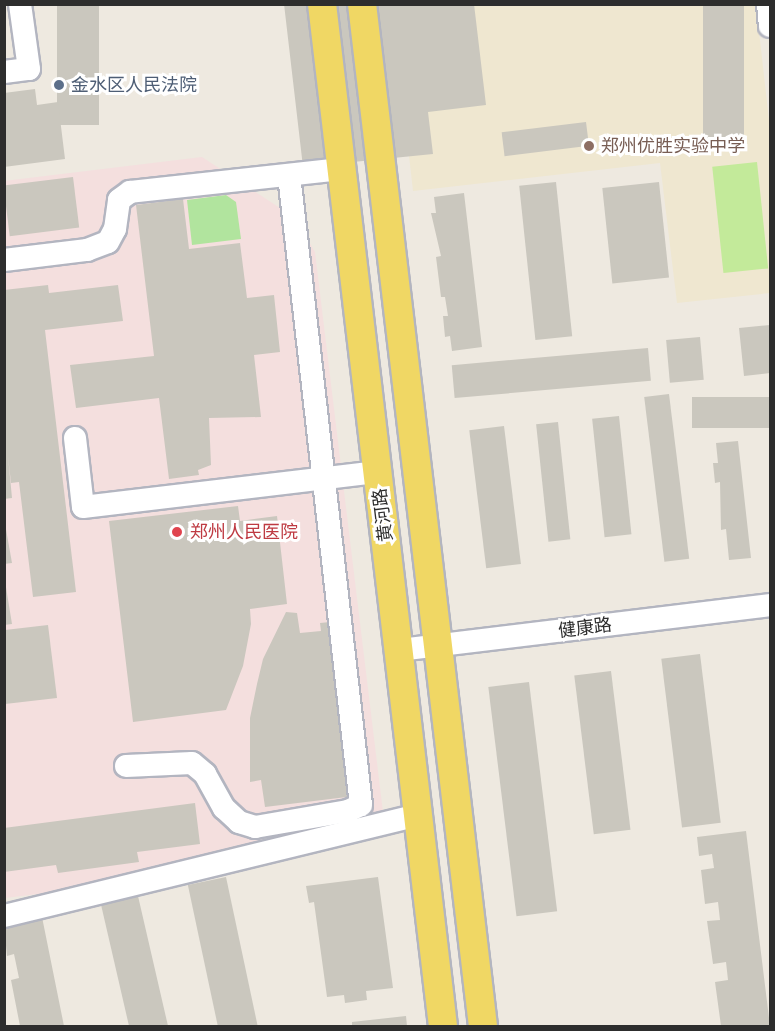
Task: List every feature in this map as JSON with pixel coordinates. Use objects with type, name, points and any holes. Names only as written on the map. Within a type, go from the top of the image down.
[{"type":"main road","name":"黄河路","points":[[322,4],[443,1026]]},
{"type":"main road","points":[[362,4],[483,1026]]},
{"type":"street","points":[[4,72],[29,69],[20,4]]},
{"type":"street","points":[[768,4],[771,26]]},
{"type":"street","points":[[4,260],[87,250],[108,242],[115,229],[119,200],[130,192],[342,169]]},
{"type":"street","points":[[126,766],[192,763],[206,774],[224,808],[239,822],[255,827],[348,811],[361,805],[325,478],[288,175]]},
{"type":"street","points":[[75,438],[83,507],[378,472]]},
{"type":"street","name":"健康路","points":[[399,650],[771,605]]},
{"type":"street","points":[[4,916],[418,815]]},
{"type":"shaded area","name":"郑州优胜实验中学","points":[[392,5],[756,5],[770,129],[770,293],[677,303],[660,163],[413,191]]},
{"type":"shaded area","name":"郑州人民医院","points":[[202,157],[283,210],[301,228],[315,252],[383,812],[55,892],[5,898],[4,181]]},
{"type":"green space","points":[[757,162],[768,268],[723,273],[712,167]]},
{"type":"green space","points":[[226,195],[236,202],[241,239],[192,245],[187,200]]},
{"type":"building","points":[[57,4],[99,4],[99,125],[57,125]]},
{"type":"building","points":[[284,4],[474,4],[486,105],[428,112],[433,154],[303,167]]},
{"type":"building","points":[[703,4],[744,4],[744,151],[703,151]]},
{"type":"building","points":[[35,89],[37,105],[58,102],[65,159],[4,167],[4,93]]},
{"type":"building","points":[[586,122],[589,146],[505,156],[502,132]]},
{"type":"building","points":[[73,177],[79,228],[10,236],[4,185]]},
{"type":"building","points":[[556,182],[572,336],[535,340],[519,186]]},
{"type":"building","points":[[659,182],[669,277],[612,283],[602,188]]},
{"type":"building","points":[[464,193],[482,347],[452,351],[450,336],[445,337],[443,316],[448,316],[445,297],[441,297],[436,257],[441,256],[431,213],[436,213],[434,197]]},
{"type":"building","points":[[183,199],[189,249],[240,243],[247,298],[274,295],[280,352],[254,355],[261,417],[209,418],[211,465],[198,470],[199,475],[169,479],[159,398],[76,408],[70,365],[154,356],[136,205]]},
{"type":"building","points":[[48,285],[49,293],[118,285],[123,321],[45,330],[76,592],[33,597],[19,482],[11,483],[8,456],[12,498],[4,499],[4,290]]},
{"type":"building","points":[[770,325],[770,373],[744,376],[739,328]]},
{"type":"building","points":[[700,337],[704,380],[670,383],[666,340]]},
{"type":"building","points":[[648,348],[651,381],[455,398],[452,365]]},
{"type":"building","points":[[669,394],[689,559],[664,562],[644,397]]},
{"type":"building","points":[[692,397],[770,397],[770,428],[692,428]]},
{"type":"building","points":[[619,416],[631,534],[605,537],[592,419]]},
{"type":"building","points":[[558,422],[570,539],[548,542],[536,424]]},
{"type":"building","points":[[504,426],[521,564],[486,568],[469,430]]},
{"type":"building","points":[[738,441],[751,558],[729,560],[726,529],[721,530],[720,482],[715,483],[713,463],[718,463],[716,443]]},
{"type":"building","points":[[238,506],[240,521],[277,516],[287,604],[250,609],[251,624],[243,666],[226,710],[133,722],[109,521]]},
{"type":"building","points":[[4,518],[12,563],[4,564]]},
{"type":"building","points":[[4,575],[12,624],[4,625]]},
{"type":"building","points":[[286,612],[297,613],[300,633],[321,631],[320,623],[330,622],[355,796],[265,807],[261,780],[250,782],[250,718],[257,684],[263,659]]},
{"type":"building","points":[[48,625],[57,698],[5,704],[5,630]]},
{"type":"building","points":[[700,654],[721,823],[682,827],[661,659]]},
{"type":"building","points":[[611,671],[630,830],[594,834],[574,676]]},
{"type":"building","points":[[529,682],[557,911],[516,916],[488,687]]},
{"type":"building","points":[[195,803],[200,844],[137,852],[139,862],[58,873],[56,865],[4,872],[4,828]]},
{"type":"building","points":[[746,831],[770,1026],[721,1026],[715,982],[728,980],[726,962],[713,964],[707,921],[720,920],[718,902],[705,904],[701,870],[714,868],[712,854],[699,856],[697,837]]},
{"type":"building","points":[[226,877],[258,1026],[218,1026],[188,885]]},
{"type":"building","points":[[378,877],[393,988],[366,991],[367,1000],[345,1003],[344,995],[327,997],[314,902],[309,903],[306,886]]},
{"type":"building","points":[[138,896],[168,1026],[129,1026],[101,905]]},
{"type":"building","points":[[42,917],[64,1026],[20,1026],[11,980],[19,978],[14,954],[7,956],[4,925]]},
{"type":"building","points":[[406,1016],[407,1026],[352,1026],[352,1022]]},
{"type":"place","name":"金水区人民法院","points":[[59,85]]},
{"type":"place","name":"郑州优胜实验中学","points":[[589,146]]},
{"type":"place","name":"郑州人民医院","points":[[177,532]]}]
